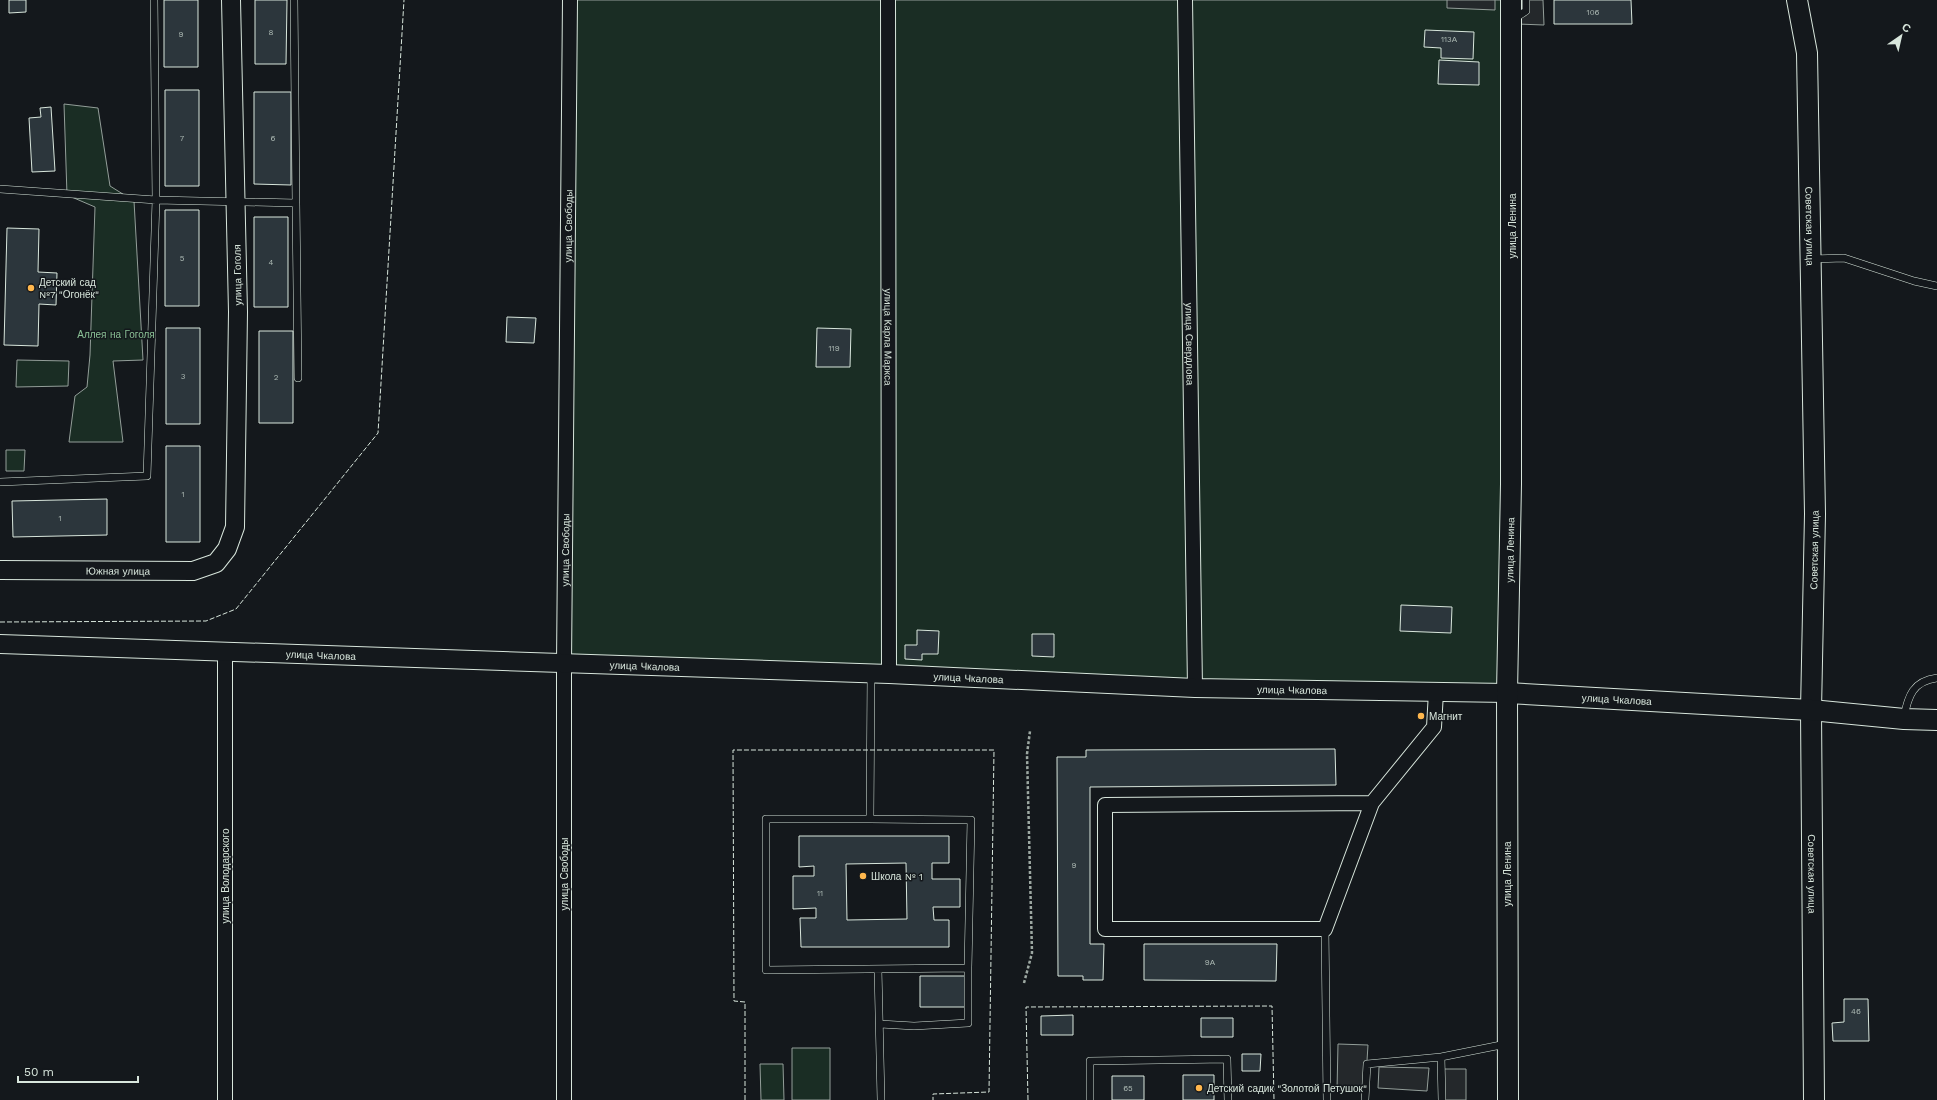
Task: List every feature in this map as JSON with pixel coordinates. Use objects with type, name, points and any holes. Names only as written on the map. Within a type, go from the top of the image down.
[{"type":"main road","name":"улица Ленина","points":[[1508,1100],[1507,693],[1511,484],[1511,0]]},
{"type":"main road","name":"Советская улица","points":[[1797,0],[1807,53],[1815,514],[1811,710],[1814,1100]]},
{"type":"main road","name":"улица Чкалова","points":[[1507,693],[1811,710],[1904,719],[1937,720]]},
{"type":"street","name":"улица Гоголя","points":[[227,549],[235,527],[238,312],[231,0]]},
{"type":"street","name":"улица Свободы","points":[[564,1100],[564,663],[570,0]]},
{"type":"street","name":"улица Карла Маркса","points":[[888,0],[889,674]]},
{"type":"street","name":"улица Свердлова","points":[[1185,0],[1194,688]]},
{"type":"street","name":"Южная улица","points":[[0,570],[193,570],[216,563],[227,549]]},
{"type":"street","name":"улица Чкалова","points":[[0,644],[889,674],[1194,688],[1507,693]]},
{"type":"street","name":"улица Володарского","points":[[225,652],[225,1100]]},
{"type":"street","points":[[1372,802],[1105,805],[1105,929],[1326,929],[1372,802],[1434,727],[1436,692]]},
{"type":"lane","points":[[0,482],[147,476],[156,200],[154,0]]},
{"type":"lane","points":[[294,0],[298,378]]},
{"type":"lane","points":[[1511,20],[1526,11],[1526,0]]},
{"type":"lane","points":[[0,189],[156,200],[236,203],[296,203]]},
{"type":"lane","points":[[1811,259],[1844,258],[1914,281],[1937,286]]},
{"type":"lane","points":[[870,819],[871,674]]},
{"type":"lane","points":[[1904,719],[1908,696],[1919,684],[1937,678]]},
{"type":"lane","points":[[880,1024],[914,1026],[968,1023],[971,820],[766,819],[766,970],[968,968]]},
{"type":"lane","points":[[1326,929],[1327,1100]]},
{"type":"lane","points":[[878,969],[880,1100]]},
{"type":"lane","points":[[1365,1100],[1367,1064],[1441,1057],[1508,1043]]},
{"type":"lane","points":[[1441,1057],[1442,1100]]},
{"type":"lane","points":[[1090,1100],[1090,1061],[1226,1059],[1228,1100]]},
{"type":"path","points":[[1024,984],[1032,953],[1027,754],[1030,731]]},
{"type":"green space","points":[[570,0],[1510,0],[1507,693],[564,663]]},
{"type":"green space","name":"Аллея на Гоголя","points":[[64,104],[98,108],[110,186],[134,201],[143,360],[113,361],[123,442],[69,442],[75,396],[87,387],[90,355],[95,207],[67,195]]},
{"type":"green space","points":[[17,360],[69,361],[68,386],[16,387]]},
{"type":"green space","points":[[6,450],[25,450],[24,471],[6,471]]},
{"type":"green space","points":[[792,1048],[830,1048],[830,1100],[792,1100]]},
{"type":"green space","points":[[760,1064],[783,1064],[784,1100],[761,1100]]},
{"type":"shaded area","points":[[1447,0],[1495,0],[1495,10],[1447,8]]},
{"type":"shaded area","points":[[1517,0],[1543,0],[1544,25],[1517,24]]},
{"type":"shaded area","points":[[1338,1044],[1368,1045],[1365,1092],[1337,1090]]},
{"type":"shaded area","points":[[1379,1067],[1429,1068],[1427,1091],[1378,1088]]},
{"type":"shaded area","points":[[1441,1069],[1466,1069],[1466,1100],[1442,1100]]},
{"type":"building","points":[[9,0],[26,0],[26,12],[9,13]]},
{"type":"building","points":[[164,0],[198,0],[198,67],[164,67]]},
{"type":"building","points":[[255,0],[287,0],[286,64],[255,64]]},
{"type":"building","points":[[1554,0],[1631,0],[1632,24],[1554,24]]},
{"type":"building","points":[[1425,30],[1474,32],[1473,59],[1441,58],[1441,48],[1424,47]]},
{"type":"building","points":[[1439,60],[1479,62],[1479,85],[1438,84]]},
{"type":"building","points":[[165,90],[199,90],[199,186],[165,186]]},
{"type":"building","points":[[254,92],[291,92],[291,185],[254,184]]},
{"type":"building","points":[[51,107],[55,171],[32,172],[29,118],[41,117],[40,108]]},
{"type":"building","points":[[165,210],[199,210],[199,306],[165,306]]},
{"type":"building","points":[[254,217],[288,217],[288,307],[254,307]]},
{"type":"building","name":"Детский сад №7 \"Огонёк\"","points":[[7,228],[39,229],[38,272],[57,273],[56,305],[39,304],[38,346],[4,345]]},
{"type":"building","points":[[507,317],[536,318],[534,343],[506,342]]},
{"type":"building","points":[[166,328],[200,328],[200,424],[166,424]]},
{"type":"building","points":[[817,328],[851,329],[850,367],[816,367]]},
{"type":"building","points":[[259,331],[293,331],[293,423],[259,423]]},
{"type":"building","points":[[166,446],[200,446],[200,542],[166,542]]},
{"type":"building","points":[[107,499],[107,535],[13,537],[12,501]]},
{"type":"building","points":[[1401,605],[1452,607],[1451,633],[1400,631]]},
{"type":"building","points":[[917,630],[939,631],[938,654],[922,654],[922,660],[905,659],[905,645],[917,645]]},
{"type":"building","points":[[1032,634],[1054,634],[1054,657],[1032,656]]},
{"type":"building","points":[[1335,749],[1336,785],[1090,787],[1090,944],[1104,944],[1103,980],[1083,980],[1083,976],[1058,976],[1057,757],[1086,757],[1086,750]]},
{"type":"building","points":[[799,836],[949,836],[949,863],[932,863],[932,879],[960,879],[960,907],[933,907],[934,920],[949,920],[949,947],[801,947],[800,918],[816,918],[816,908],[793,909],[793,876],[814,876],[814,866],[799,867]],"holes":[[[906,863],[907,919],[847,920],[846,864]]]},
{"type":"building","points":[[1144,944],[1277,944],[1276,981],[1144,980]]},
{"type":"building","points":[[920,976],[965,976],[965,1007],[920,1007]]},
{"type":"building","points":[[1844,999],[1868,999],[1869,1041],[1833,1041],[1832,1023],[1844,1022]]},
{"type":"building","points":[[1073,1015],[1073,1035],[1041,1035],[1041,1016]]},
{"type":"building","points":[[1201,1018],[1233,1018],[1233,1037],[1201,1037]]},
{"type":"building","points":[[1242,1054],[1261,1054],[1260,1071],[1242,1071]]},
{"type":"building","name":"Детский садик \"Золотой Петушок\"","points":[[1183,1075],[1214,1075],[1214,1100],[1183,1100]]},
{"type":"building","points":[[1112,1076],[1144,1076],[1144,1100],[1112,1100]]},
{"type":"fence","points":[[0,622],[206,621],[236,609],[378,433],[404,0]]},
{"type":"fence","points":[[745,1100],[745,1002],[734,1001],[733,750],[994,750],[989,1092],[933,1094],[933,1100]]},
{"type":"fence","points":[[1028,1100],[1026,1007],[1272,1006],[1274,1100]]},
{"type":"place","name":"Детский сад №7 \"Огонёк\"","points":[[31,288]]},
{"type":"place","name":"Магнит","points":[[1421,716]]},
{"type":"place","name":"Школа № 1","points":[[863,876]]},
{"type":"place","name":"Детский садик \"Золотой Петушок\"","points":[[1199,1088]]}]
